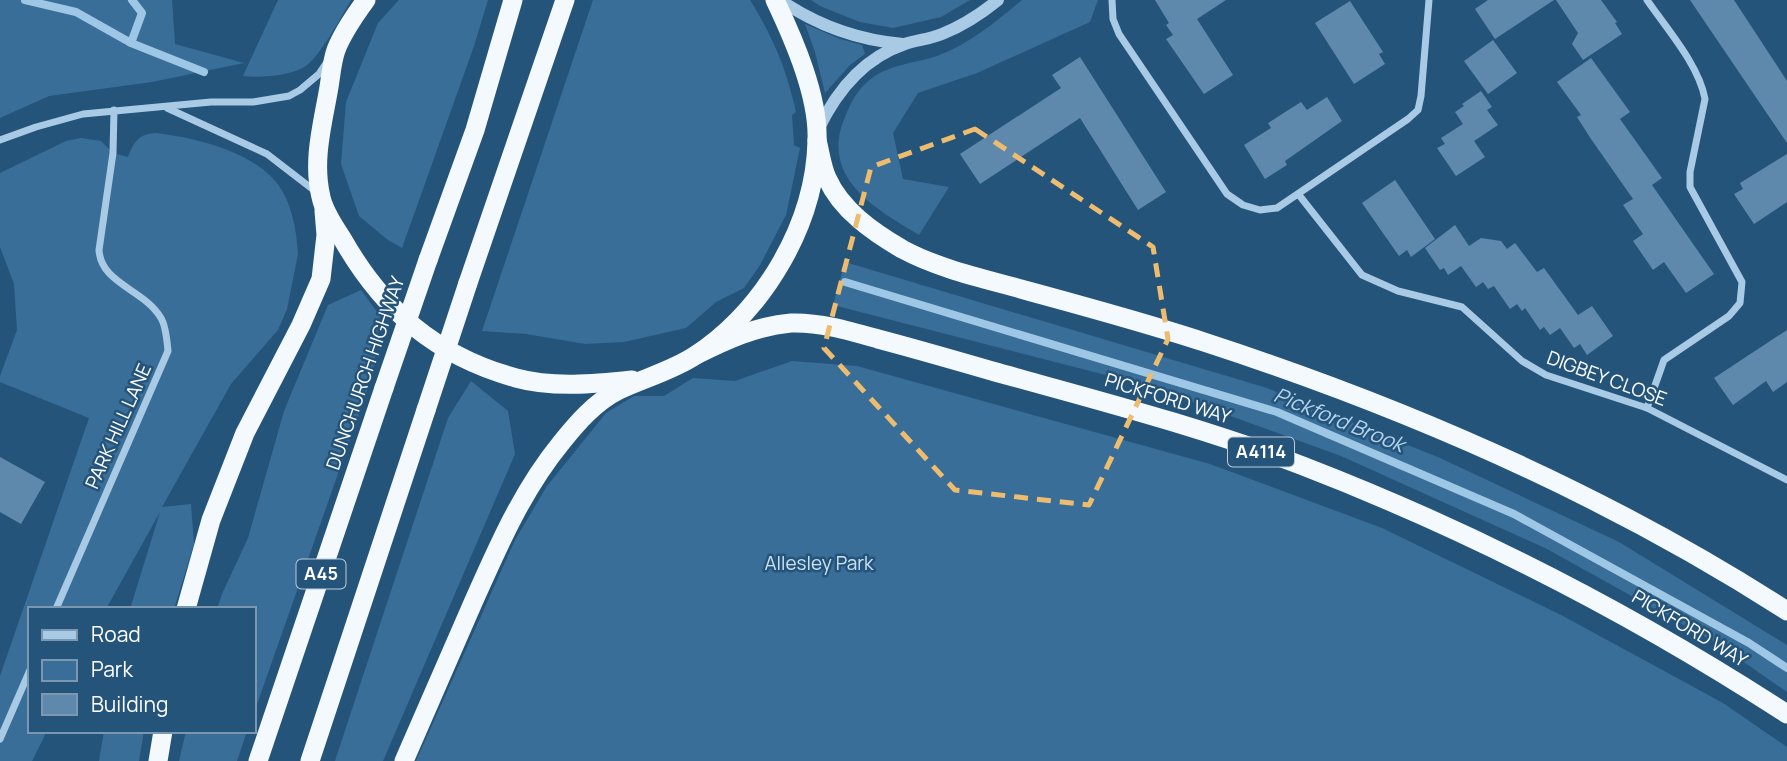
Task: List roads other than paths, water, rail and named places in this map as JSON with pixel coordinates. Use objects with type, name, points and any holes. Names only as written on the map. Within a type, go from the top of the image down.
[{"type":"highway","points":[[187,607],[211,520],[245,433],[301,325],[321,279],[326,235],[317,154],[336,51],[366,0]]},
{"type":"highway","name":"DUNCHURCH HIGHWAY","points":[[258,761],[428,260],[475,130],[513,0]]},
{"type":"highway","name":"A45","points":[[310,761],[565,0]]},
{"type":"highway","points":[[777,0],[800,57],[810,92],[827,178],[840,200],[862,223],[905,251],[943,268],[1119,315],[1278,366],[1429,425],[1518,464],[1597,503],[1720,568],[1787,611]]},
{"type":"highway","points":[[404,761],[500,542],[531,483],[587,412],[616,391],[696,355],[742,315],[762,291],[781,263],[795,235],[813,175],[817,137]]},
{"type":"highway","points":[[322,200],[349,251],[370,282],[401,316],[442,349],[477,365],[519,379],[558,384],[647,378]]},
{"type":"highway","name":"PICKFORD WAY","points":[[696,355],[732,337],[759,329],[791,323],[820,325],[926,352],[1188,427],[1313,470],[1406,508],[1538,568],[1716,668],[1787,714]]},
{"type":"highway","points":[[158,761],[163,733]]},
{"type":"street","points":[[777,0],[839,32],[873,42],[904,45]]},
{"type":"street","points":[[817,137],[839,91],[871,62],[904,45],[926,40],[960,26],[999,0]]},
{"type":"street","points":[[1112,0],[1113,19],[1119,34],[1227,194],[1243,205],[1260,210],[1277,208],[1299,195],[1418,110],[1429,0]]},
{"type":"street","points":[[1647,0],[1696,71],[1703,88],[1705,99],[1690,172],[1690,187],[1742,282],[1740,303],[1729,316],[1664,360],[1647,408]]},
{"type":"street","points":[[0,140],[72,117],[114,110],[166,108],[211,102],[253,102],[289,96],[319,74],[336,51]]},
{"type":"street","points":[[166,108],[267,154],[298,176],[322,200]]},
{"type":"street","name":"PARK HILL LANE","points":[[57,607],[169,351],[163,319],[144,297],[109,275],[99,263],[113,153],[114,110]]},
{"type":"street","name":"DIGBEY CLOSE","points":[[1299,195],[1363,275],[1372,281],[1398,291],[1462,307],[1522,361],[1546,375],[1647,408],[1787,480]]},
{"type":"street","points":[[0,739],[28,675]]},
{"type":"waterway","name":"Pickford Brook","points":[[25,0],[76,12],[131,43],[204,72]]},
{"type":"waterway","points":[[131,43],[142,13],[132,0]]},
{"type":"waterway","name":"Pickford Brook","points":[[845,282],[1277,412],[1514,514],[1749,643],[1787,668]]},
{"type":"park label","name":"Allesley Park","points":[[819,563]]}]
